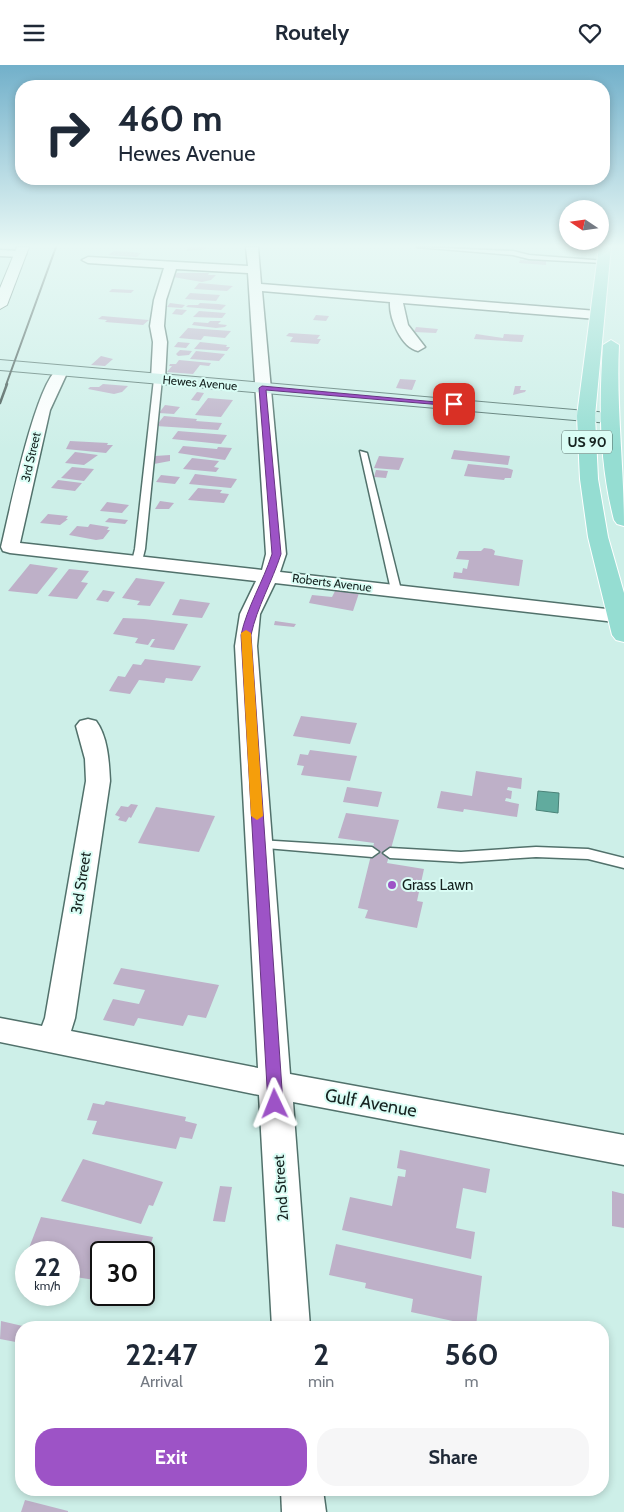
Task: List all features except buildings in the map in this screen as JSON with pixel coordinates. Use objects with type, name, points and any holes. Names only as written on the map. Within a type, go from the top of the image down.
[{"type":"main road","name":"US 90","points":[[607,315],[609,418],[615,477],[624,520]]},
{"type":"main road","name":"US 90","points":[[608,315],[586,416],[589,479],[598,537],[622,623]]},
{"type":"main road","name":"Hewes Avenue","points":[[0,365],[609,418]]},
{"type":"street","points":[[158,315],[157,326],[160,342],[158,379]]},
{"type":"street","name":"2nd Street","points":[[256,315],[276,545],[275,563],[250,614],[246,635],[291,1321]]},
{"type":"street","points":[[398,315],[408,337],[418,347]]},
{"type":"street","points":[[527,315],[607,324]]},
{"type":"street","name":"3rd Street","points":[[10,547],[42,410],[61,371]]},
{"type":"street","name":"Roberts Avenue","points":[[10,547],[396,590],[622,623]]},
{"type":"street","name":"3rd Street","points":[[53,1040],[60,1018],[98,781],[97,759],[88,726]]},
{"type":"street","name":"Gulf Avenue","points":[[0,1030],[275,1085],[624,1150]]},
{"type":"street","points":[[303,1496],[304,1512]]},
{"type":"lane","points":[[137,561],[140,549],[158,379]]},
{"type":"lane","points":[[363,453],[396,590]]},
{"type":"lane","points":[[259,844],[372,852]]},
{"type":"lane","points":[[390,853],[462,857],[536,852],[588,854],[624,863]]},
{"type":"shaded area","points":[[538,791],[559,793],[558,813],[536,810]]},
{"type":"railway","points":[[6,385],[32,315]]},
{"type":"railway","points":[[0,403],[7,384]]},
{"type":"slow traffic","points":[[246,633],[257,816]]},
{"type":"place","name":"Grass Lawn","points":[[392,885]]},
{"type":"route","points":[[275,1104],[246,646],[247,625],[250,614],[275,563],[276,554],[262,388],[454,404]]}]
